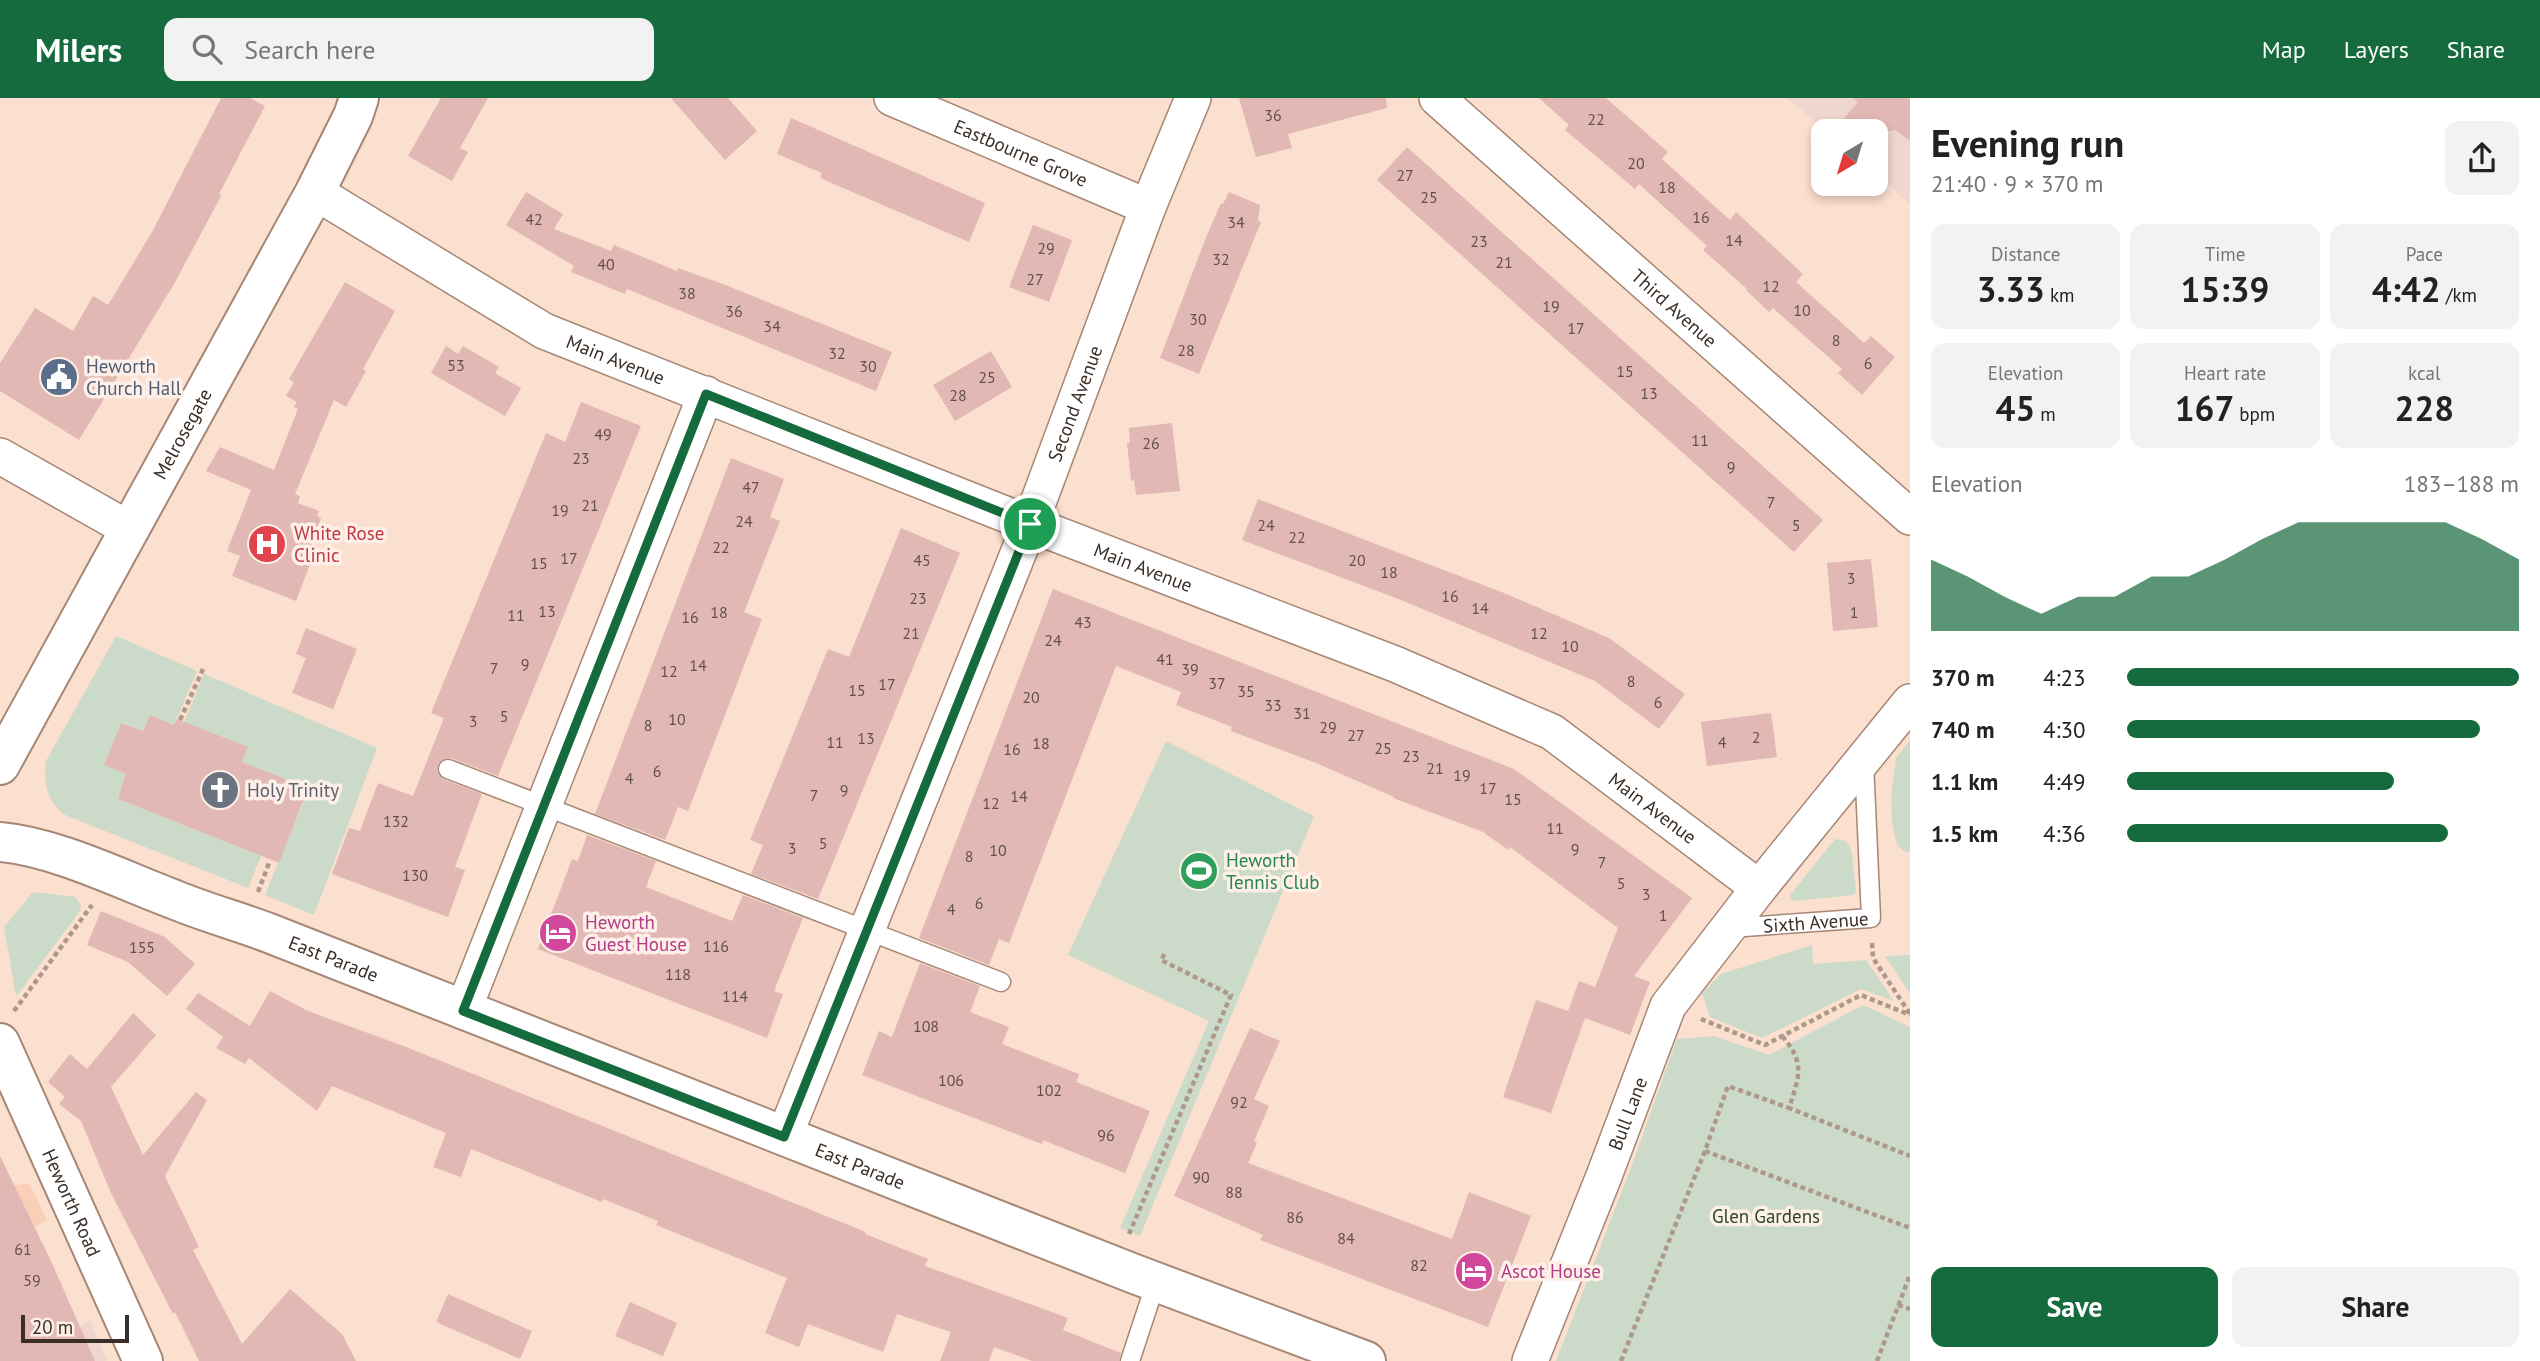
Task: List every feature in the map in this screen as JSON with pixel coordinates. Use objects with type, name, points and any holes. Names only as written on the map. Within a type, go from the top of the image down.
[{"type":"street","name":"Melrosegate","points":[[0,765],[316,192],[359,98]]},
{"type":"street","name":"Eastbourne Grove","points":[[892,98],[1148,207]]},
{"type":"street","name":"Second Avenue","points":[[784,1137],[1030,524],[1148,207],[1193,98]]},
{"type":"street","name":"Third Avenue","points":[[1437,98],[1910,517]]},
{"type":"street","name":"Main Avenue","points":[[316,192],[544,331],[1030,524],[1395,664],[1552,732],[1759,888]]},
{"type":"street","points":[[463,1011],[706,394]]},
{"type":"street","points":[[0,456],[129,530]]},
{"type":"street","name":"Sixth Avenue","points":[[1759,888],[1910,702]]},
{"type":"street","name":"East Parade","points":[[0,842],[52,853],[269,933],[784,1137],[1366,1361]]},
{"type":"street","name":"Bull Lane","points":[[1530,1361],[1668,1006],[1759,888]]},
{"type":"street","name":"Heworth Road","points":[[4,1032],[143,1361]]},
{"type":"lane","name":"Sixth Avenue","points":[[1728,929],[1871,918],[1864,758]]},
{"type":"lane","points":[[448,769],[1001,982]]},
{"type":"lane","points":[[1130,1361],[1156,1282]]},
{"type":"path","points":[[180,720],[204,667]]},
{"type":"path","points":[[4,1032],[113,876]]},
{"type":"path","points":[[1668,1006],[1765,1045],[1861,995],[1910,1015],[1873,958],[1871,918]]},
{"type":"path","points":[[1130,1231],[1231,995],[1161,960],[1164,953]]},
{"type":"path","points":[[1782,1036],[1791,1046],[1800,1073],[1789,1108]]},
{"type":"path","points":[[1621,1361],[1705,1151],[1728,1086],[1789,1108],[1810,1112],[1910,1156]]},
{"type":"path","points":[[1705,1151],[1910,1228]]},
{"type":"path","points":[[1877,1361],[1910,1275]]},
{"type":"path","points":[[1898,1305],[1910,1309]]},
{"type":"shaded area","points":[[1788,98],[1910,98],[1910,204],[1888,185],[1888,119],[1812,119]]},
{"type":"shaded area","points":[[30,1184],[47,1221],[0,1243],[0,1186]]},
{"type":"shaded area","points":[[90,1320],[107,1361],[8,1361],[81,1327]]},
{"type":"green space","points":[[116,636],[197,671],[174,725],[150,715],[143,731],[121,723],[105,765],[137,778],[122,789],[118,799],[212,836],[266,844],[248,888],[65,815],[50,798],[45,777],[46,761]]},
{"type":"green space","points":[[204,674],[377,748],[314,915],[265,895],[308,789],[242,762],[247,747],[184,722]]},
{"type":"green space","points":[[1910,740],[1910,851],[1905,852],[1897,845],[1891,798],[1896,758]]},
{"type":"green space","name":"Heworth Tennis Club","points":[[1166,741],[1314,816],[1140,1236],[1120,1228],[1209,1021],[1068,955]]},
{"type":"green space","points":[[1835,839],[1846,841],[1852,852],[1856,891],[1854,895],[1794,901],[1790,898],[1791,894]]},
{"type":"green space","points":[[33,892],[75,897],[81,905],[80,911],[16,997],[4,927]]},
{"type":"green space","points":[[1812,945],[1813,964],[1866,960],[1894,1001],[1861,989],[1762,1038],[1710,1017],[1702,993],[1721,974]]},
{"type":"green space","points":[[1910,955],[1910,994],[1885,956]]},
{"type":"green space","name":"Glen Gardens","points":[[1863,1005],[1910,1027],[1910,1361],[1556,1361],[1632,1165],[1677,1039],[1714,1036],[1769,1055]]},
{"type":"building","points":[[221,98],[250,98],[265,106],[174,284],[79,440],[0,391],[0,363],[35,308],[73,331],[93,296],[108,305],[152,232]]},
{"type":"building","points":[[441,98],[488,98],[460,148],[468,152],[452,181],[408,156]]},
{"type":"building","points":[[671,98],[728,98],[757,131],[725,160]]},
{"type":"building","points":[[1239,98],[1386,98],[1387,108],[1288,134],[1292,148],[1256,157]]},
{"type":"building","points":[[1539,98],[1606,98],[1668,152],[1662,159],[1730,220],[1736,212],[1803,274],[1796,282],[1864,343],[1871,336],[1895,357],[1862,395],[1838,373],[1842,369],[1773,308],[1769,312],[1703,250],[1707,246],[1639,184],[1635,189],[1565,130],[1569,125]]},
{"type":"building","points":[[1853,98],[1910,98],[1910,141],[1894,129],[1888,131],[1888,119],[1843,119],[1858,102]]},
{"type":"building","points":[[791,118],[985,203],[969,242],[820,178],[822,173],[777,154]]},
{"type":"building","points":[[1407,147],[1823,520],[1794,552],[1377,180]]},
{"type":"building","points":[[526,192],[563,214],[554,229],[611,251],[614,245],[677,271],[678,268],[723,284],[892,352],[876,391],[627,289],[625,294],[571,272],[574,266],[506,225]]},
{"type":"building","points":[[1229,192],[1260,205],[1258,221],[1261,222],[1199,374],[1160,358],[1207,235],[1221,203],[1223,204]]},
{"type":"building","points":[[1033,225],[1072,240],[1049,302],[1009,287]]},
{"type":"building","points":[[345,282],[395,311],[363,369],[366,371],[346,407],[334,400],[295,494],[300,496],[298,503],[319,511],[317,516],[321,518],[311,544],[317,546],[296,601],[232,576],[240,556],[227,551],[251,490],[206,471],[220,447],[274,470],[298,409],[294,407],[297,402],[286,396],[294,382],[289,379]]},
{"type":"building","points":[[446,346],[458,354],[463,346],[499,367],[495,373],[521,388],[505,416],[431,373]]},
{"type":"building","points":[[991,351],[1012,387],[955,421],[933,385]]},
{"type":"building","points":[[581,402],[641,426],[498,776],[451,758],[438,764],[437,771],[443,779],[482,794],[455,867],[465,870],[448,917],[332,874],[349,828],[360,831],[378,783],[413,796],[444,718],[431,713],[546,433],[565,442]]},
{"type":"building","points":[[1172,423],[1180,491],[1136,495],[1134,480],[1131,481],[1127,443],[1130,443],[1129,428]]},
{"type":"building","points":[[731,458],[784,479],[770,517],[780,521],[744,612],[762,619],[688,811],[678,807],[665,840],[595,814]]},
{"type":"building","points":[[1258,499],[1504,593],[1609,638],[1685,694],[1659,729],[1595,681],[1401,600],[1242,540]]},
{"type":"building","points":[[901,528],[960,553],[818,899],[751,874],[763,845],[750,840],[828,649],[849,657]]},
{"type":"building","points":[[1871,559],[1878,627],[1833,631],[1827,563]]},
{"type":"building","points":[[1053,589],[1514,769],[1692,898],[1634,976],[1650,982],[1630,1035],[1585,1018],[1551,1113],[1503,1097],[1536,1000],[1568,1011],[1579,981],[1595,987],[1618,928],[1510,847],[1508,850],[1483,832],[1231,731],[1232,727],[1176,705],[1181,692],[1116,666],[1009,943],[999,939],[989,965],[919,938]]},
{"type":"building","points":[[306,628],[357,649],[333,709],[292,693],[306,658],[296,654]]},
{"type":"building","points":[[1771,713],[1777,757],[1707,766],[1701,722]]},
{"type":"building","name":"Holy Trinity","points":[[150,715],[174,725],[177,719],[248,747],[242,762],[308,788],[279,863],[118,799],[126,774],[104,765],[121,723],[143,731]]},
{"type":"building","points":[[587,835],[656,861],[646,887],[732,921],[743,895],[803,918],[774,991],[783,994],[767,1038],[538,949],[572,859],[578,861]]},
{"type":"building","points":[[101,911],[165,937],[195,964],[167,996],[128,962],[87,945]]},
{"type":"building","points":[[920,963],[980,986],[970,1012],[1009,1027],[1002,1044],[1079,1074],[1076,1082],[1150,1111],[1125,1173],[1043,1140],[1042,1144],[862,1075],[879,1031],[892,1037]]},
{"type":"building","points":[[270,991],[308,1011],[406,1047],[866,1232],[865,1234],[928,1259],[925,1266],[1068,1318],[1063,1330],[1121,1353],[1119,1361],[1032,1361],[994,1347],[989,1361],[940,1361],[951,1332],[897,1314],[883,1352],[808,1324],[799,1347],[765,1333],[787,1278],[656,1225],[658,1221],[603,1199],[602,1202],[471,1149],[461,1177],[433,1167],[446,1133],[332,1086],[317,1111],[249,1058],[245,1064],[216,1048],[223,1037],[186,1009],[198,993],[250,1026]]},
{"type":"building","points":[[133,1013],[156,1035],[111,1087],[143,1155],[196,1092],[207,1100],[165,1176],[199,1247],[193,1250],[242,1344],[290,1289],[342,1334],[356,1361],[199,1361],[111,1193],[81,1121],[59,1104],[65,1097],[48,1082],[70,1054],[87,1069]]},
{"type":"building","points":[[1250,1028],[1280,1041],[1254,1099],[1269,1106],[1248,1163],[1452,1239],[1469,1192],[1531,1216],[1488,1327],[1260,1240],[1263,1235],[1174,1196]]},
{"type":"building","points":[[0,1156],[51,1261],[95,1361],[0,1361]]},
{"type":"building","points":[[448,1294],[532,1331],[520,1359],[436,1322]]},
{"type":"building","points":[[630,1302],[677,1323],[663,1356],[615,1336]]},
{"type":"place","name":"Heworth Church Hall","points":[[59,377]]},
{"type":"place","name":"White Rose Clinic","points":[[267,544]]},
{"type":"place","name":"Holy Trinity","points":[[220,790]]},
{"type":"place","name":"Heworth Tennis Club","points":[[1199,871]]},
{"type":"place","name":"Heworth Guest House","points":[[558,933]]},
{"type":"place","name":"Ascot House","points":[[1474,1271]]},
{"type":"route","points":[[706,394],[1030,524],[784,1137],[463,1011],[706,394]]}]
